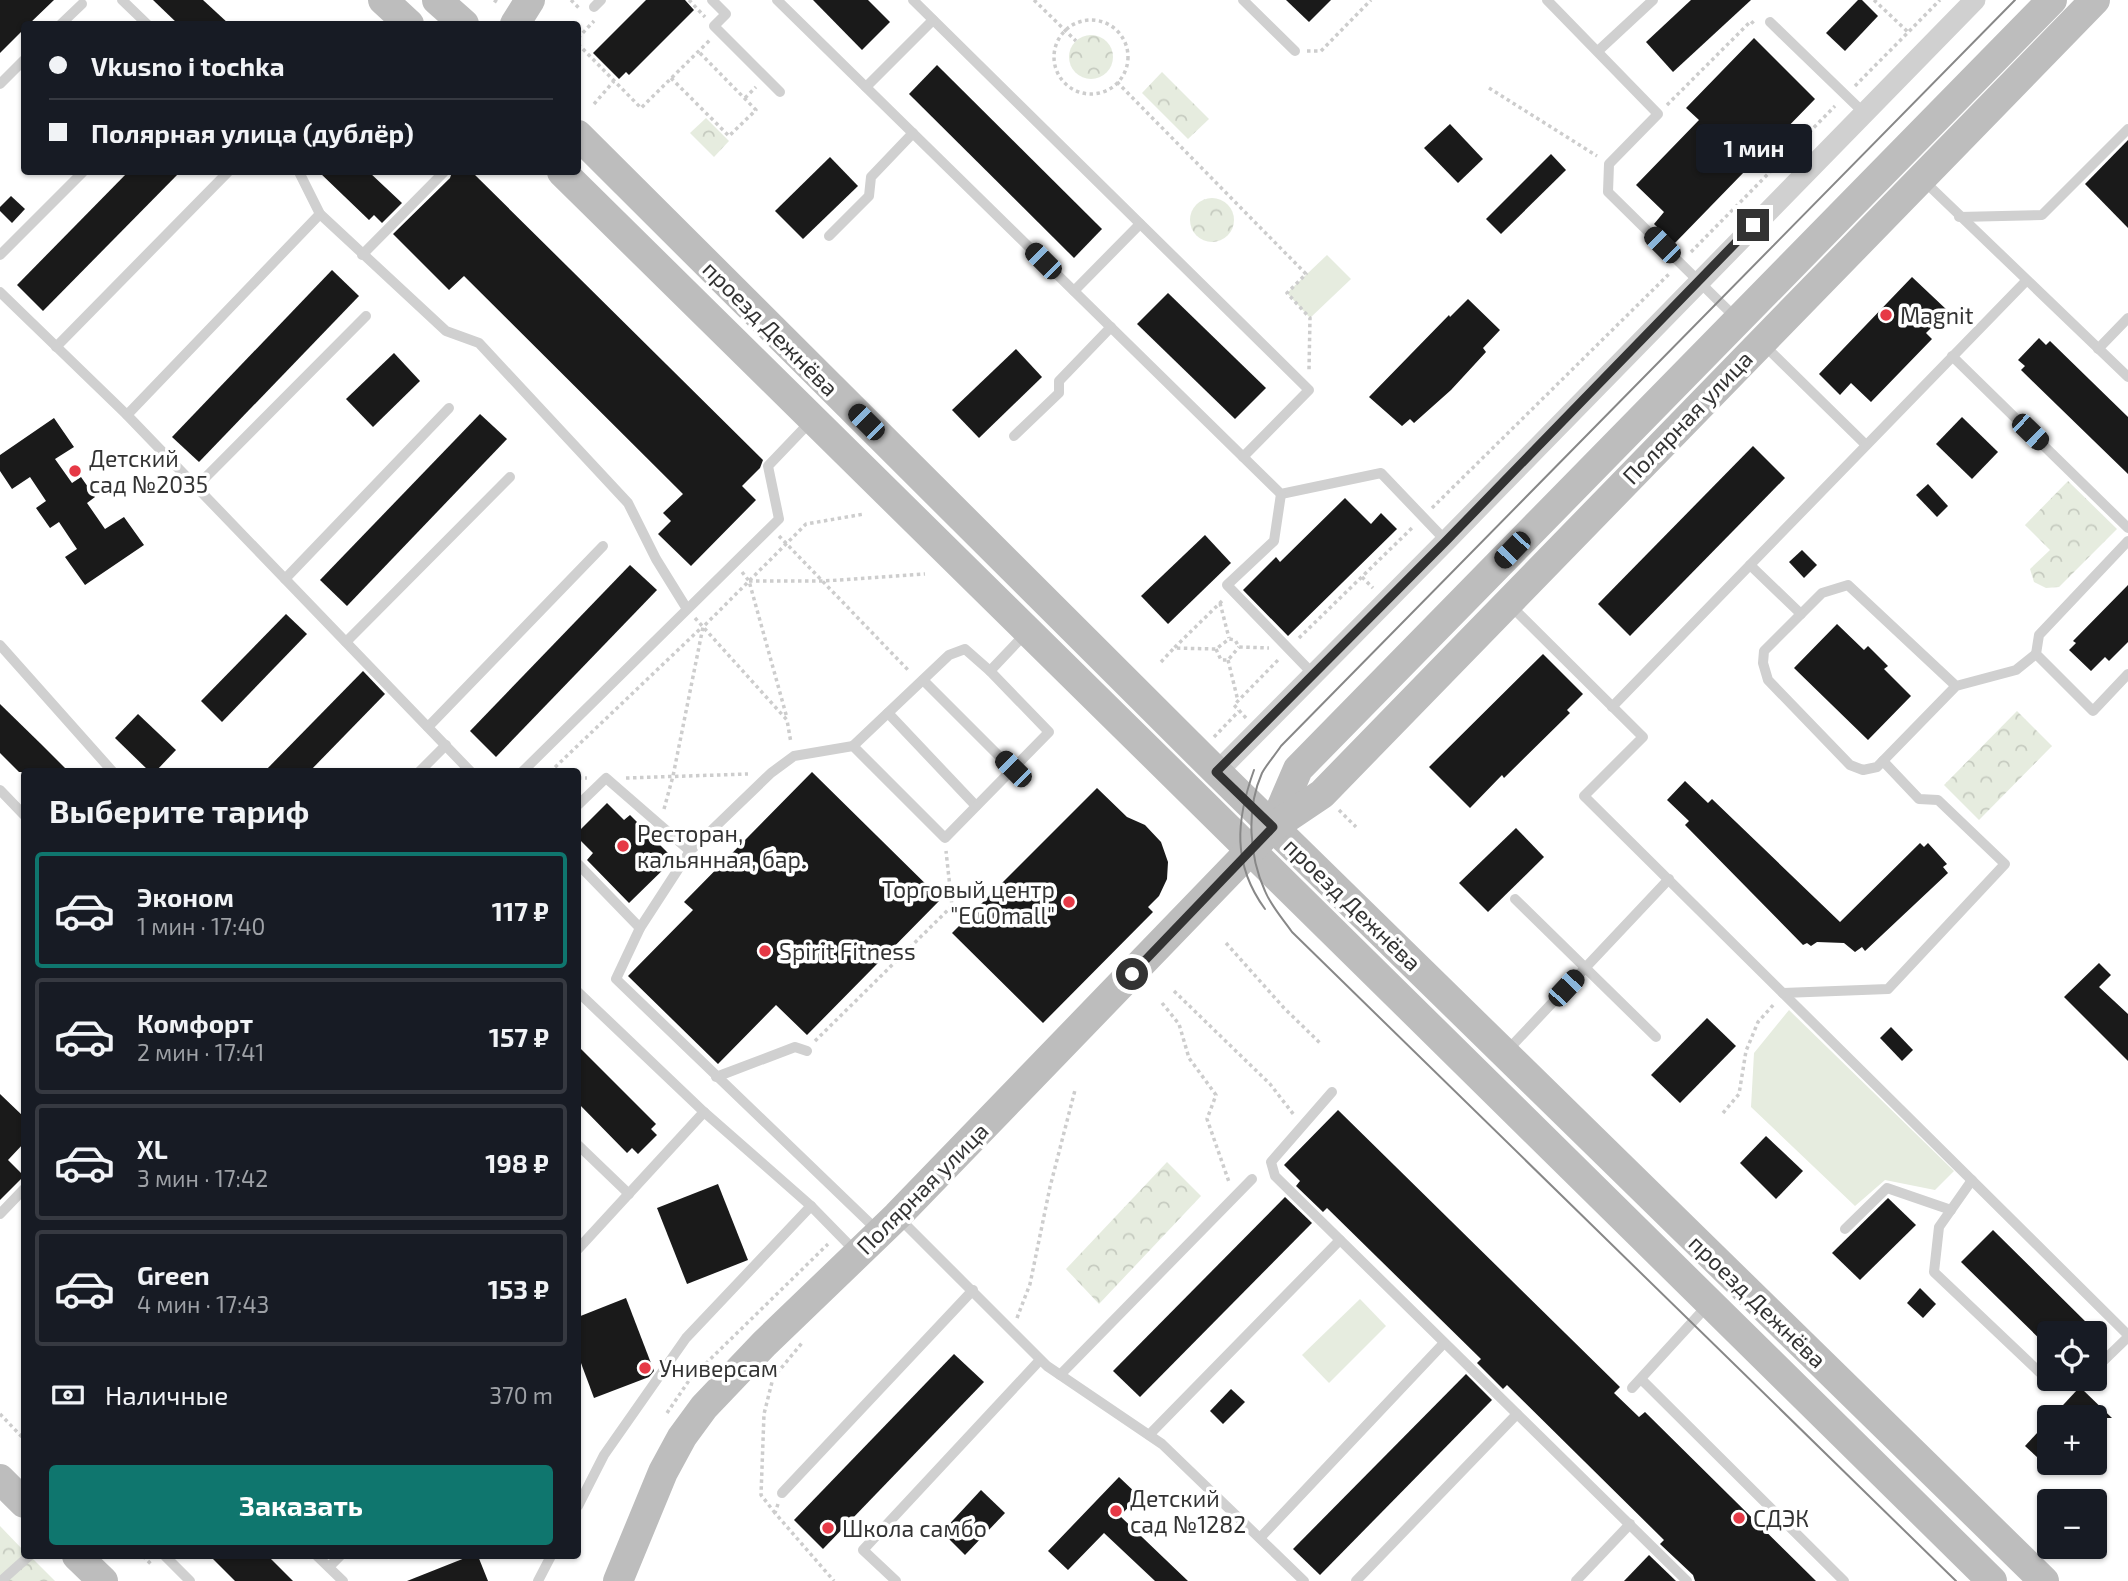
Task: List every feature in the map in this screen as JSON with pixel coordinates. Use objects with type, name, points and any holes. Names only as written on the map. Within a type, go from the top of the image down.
[{"type":"main road","points":[[383,0],[406,21]]},
{"type":"main road","points":[[437,0],[461,21]]},
{"type":"main road","points":[[502,9],[530,0]]},
{"type":"main road","name":"Полярная улица","points":[[1273,827],[1298,769],[2052,0]]},
{"type":"main road","name":"Полярная улица","points":[[618,1581],[663,1472],[682,1437],[733,1374],[888,1224],[1250,849],[1273,827],[1322,794],[1760,341],[2095,0]]},
{"type":"main road","name":"проезд Дежнёва","points":[[581,138],[1216,772],[2044,1581]]},
{"type":"main road","name":"проезд Дежнёва","points":[[565,175],[1992,1581]]},
{"type":"main road","points":[[0,1479],[21,1500]]},
{"type":"main road","points":[[80,1559],[103,1581]]},
{"type":"street","points":[[1216,772],[1975,0]]},
{"type":"lane","points":[[122,0],[144,21]]},
{"type":"lane","points":[[712,0],[726,14],[716,28],[780,92]]},
{"type":"lane","points":[[777,0],[1281,494]]},
{"type":"lane","points":[[913,0],[1309,390],[1243,457]]},
{"type":"lane","points":[[1243,0],[1295,51]]},
{"type":"lane","points":[[1548,0],[1658,114],[1609,164],[1608,192],[1737,319]]},
{"type":"lane","points":[[1598,51],[1653,0]]},
{"type":"lane","points":[[64,21],[83,1]]},
{"type":"lane","points":[[866,88],[933,20]]},
{"type":"lane","points":[[1770,22],[1863,112]]},
{"type":"lane","points":[[0,84],[21,63]]},
{"type":"lane","points":[[1959,217],[2042,215],[2128,129]]},
{"type":"lane","points":[[829,236],[869,196],[871,177],[913,133]]},
{"type":"lane","points":[[0,255],[80,175]]},
{"type":"lane","points":[[56,347],[225,175]]},
{"type":"lane","points":[[300,175],[320,215],[446,331],[479,343],[628,503],[656,559],[687,609]]},
{"type":"lane","points":[[362,255],[440,175]]},
{"type":"lane","points":[[1922,179],[2128,377]]},
{"type":"lane","points":[[127,415],[320,215]]},
{"type":"lane","points":[[1074,291],[1140,224]]},
{"type":"lane","points":[[1612,707],[2026,281]]},
{"type":"lane","points":[[0,292],[127,415],[467,768]]},
{"type":"lane","points":[[196,487],[366,316]]},
{"type":"lane","points":[[2098,349],[2128,318]]},
{"type":"lane","points":[[1014,436],[1059,393],[1059,381],[1111,327]]},
{"type":"lane","points":[[1760,341],[1866,445]]},
{"type":"lane","points":[[1952,356],[2128,528]]},
{"type":"lane","points":[[285,579],[449,408]]},
{"type":"lane","points":[[526,768],[779,519],[768,466],[813,419]]},
{"type":"lane","points":[[1281,494],[1381,473],[1446,541]]},
{"type":"lane","points":[[346,642],[510,477]]},
{"type":"lane","points":[[1281,494],[1274,541],[1227,585],[1313,674]]},
{"type":"lane","points":[[1956,686],[1848,585],[1822,593],[1764,651],[1763,663],[1768,680],[1850,765],[1863,770],[1877,767],[1956,686],[2016,670],[2036,654],[2039,635],[2128,541]]},
{"type":"lane","points":[[428,727],[603,546]]},
{"type":"lane","points":[[1750,565],[1801,614]]},
{"type":"lane","points":[[1508,603],[1643,737],[1584,796],[2128,1336],[2107,1357]]},
{"type":"lane","points":[[990,671],[1028,631]]},
{"type":"lane","points":[[0,645],[109,768]]},
{"type":"lane","points":[[853,746],[945,838],[1049,732],[965,649],[949,655],[853,746],[793,756],[771,773],[690,851],[640,928],[616,979],[716,1077],[888,1224],[973,1290],[1040,1360],[1163,1444],[1304,1581]]},
{"type":"lane","points":[[2036,654],[2093,711],[2128,674]]},
{"type":"lane","points":[[922,681],[1013,769]]},
{"type":"lane","points":[[888,713],[976,806]]},
{"type":"lane","points":[[423,768],[446,745]]},
{"type":"lane","points":[[1783,993],[1888,989],[2005,864],[1938,800],[1919,799],[1883,761]]},
{"type":"lane","points":[[581,802],[606,778],[690,851]]},
{"type":"lane","points":[[0,790],[21,812]]},
{"type":"lane","points":[[581,867],[640,928]]},
{"type":"lane","points":[[1505,1053],[1669,880]]},
{"type":"lane","points":[[1515,899],[1656,1037]]},
{"type":"lane","points":[[581,995],[704,1112],[811,1206],[858,1254]]},
{"type":"lane","points":[[716,1077],[795,1047],[809,1048]]},
{"type":"lane","points":[[1332,1092],[1271,1162],[1275,1176],[1687,1581]]},
{"type":"lane","points":[[581,1247],[704,1112]]},
{"type":"lane","points":[[581,1148],[629,1194]]},
{"type":"lane","points":[[1060,1375],[1252,1179]]},
{"type":"lane","points":[[1972,1180],[1939,1227],[1934,1272],[2037,1370]]},
{"type":"lane","points":[[1845,1229],[1887,1188],[1951,1210]]},
{"type":"lane","points":[[0,1214],[21,1192]]},
{"type":"lane","points":[[581,1500],[604,1455],[686,1338],[811,1206]]},
{"type":"lane","points":[[1149,1435],[1340,1240]]},
{"type":"lane","points":[[782,1493],[973,1290]]},
{"type":"lane","points":[[1632,1388],[1710,1303]]},
{"type":"lane","points":[[1259,1538],[1444,1343]]},
{"type":"lane","points":[[896,1581],[863,1550],[1040,1360]]},
{"type":"lane","points":[[1641,1379],[1844,1581]]},
{"type":"lane","points":[[1356,1581],[1517,1414]]},
{"type":"lane","points":[[1576,1581],[1630,1524]]},
{"type":"lane","points":[[1,1581],[26,1559]]},
{"type":"lane","points":[[168,1559],[190,1581]]},
{"type":"lane","points":[[320,1559],[343,1581]]},
{"type":"lane","points":[[329,1567],[337,1559]]},
{"type":"lane","points":[[538,1581],[549,1559]]},
{"type":"path","points":[[581,47],[641,108],[698,51],[716,28],[689,0]]},
{"type":"path","points":[[1034,0],[1076,41]]},
{"type":"path","points":[[1321,51],[1371,0]]},
{"type":"path","points":[[1874,0],[1908,32]]},
{"type":"path","points":[[1234,705],[1680,263],[1940,0]]},
{"type":"path","points":[[1087,20],[1107,24],[1116,30],[1122,38],[1127,58],[1126,69],[1117,82],[1105,91],[1094,93],[1084,93],[1065,84],[1055,66],[1054,55],[1056,45],[1065,31],[1087,20]]},
{"type":"path","points":[[1658,114],[1751,21],[1761,30]]},
{"type":"path","points":[[671,78],[729,136],[756,110],[698,51]]},
{"type":"path","points":[[593,104],[614,81]]},
{"type":"path","points":[[1117,82],[1306,274],[1287,293],[1310,318],[1309,390]]},
{"type":"path","points":[[1489,88],[1609,164]]},
{"type":"path","points":[[554,768],[703,627],[806,524],[864,514]]},
{"type":"path","points":[[770,528],[922,681]]},
{"type":"path","points":[[735,562],[748,581],[788,720],[793,756]]},
{"type":"path","points":[[748,581],[824,581],[925,574]]},
{"type":"path","points":[[1362,577],[1378,593]]},
{"type":"path","points":[[1161,662],[1233,591]]},
{"type":"path","points":[[1220,603],[1229,639]]},
{"type":"path","points":[[687,609],[788,720]]},
{"type":"path","points":[[660,825],[673,776],[703,627]]},
{"type":"path","points":[[1174,648],[1216,649],[1229,639],[1235,640],[1239,647]]},
{"type":"path","points":[[1239,647],[1289,649]]},
{"type":"path","points":[[1216,649],[1222,660],[1228,660],[1239,647]]},
{"type":"path","points":[[1228,660],[1238,701]]},
{"type":"path","points":[[1212,740],[1239,711]]},
{"type":"path","points":[[606,778],[771,773]]},
{"type":"path","points":[[809,1048],[952,906],[945,838]]},
{"type":"path","points":[[1226,943],[1284,1008],[1320,1043]]},
{"type":"path","points":[[1174,991],[1270,1084],[1303,1126]]},
{"type":"path","points":[[1723,1113],[1739,1094],[1746,1051],[1758,1021],[1783,993]]},
{"type":"path","points":[[1162,1003],[1180,1024],[1189,1058],[1216,1095],[1207,1119],[1234,1198]]},
{"type":"path","points":[[1012,1330],[1030,1284],[1050,1187],[1075,1090]]},
{"type":"path","points":[[804,1341],[773,1378],[764,1415],[761,1496],[834,1581]]},
{"type":"path","points":[[0,1415],[21,1436]]},
{"type":"path","points":[[775,1513],[782,1493]]},
{"type":"green space","points":[[1091,35],[1106,42],[1113,57],[1106,72],[1091,79],[1076,72],[1069,57],[1076,42]]},
{"type":"green space","points":[[1162,72],[1209,119],[1188,139],[1142,93]]},
{"type":"green space","points":[[706,118],[729,141],[714,157],[690,133]]},
{"type":"green space","points":[[1212,198],[1227,205],[1234,220],[1227,235],[1212,242],[1197,235],[1190,220],[1197,205]]},
{"type":"green space","points":[[1327,255],[1351,279],[1310,318],[1287,293]]},
{"type":"green space","points":[[2068,481],[2117,529],[2059,587],[2046,588],[2034,582],[2030,569],[2050,550],[2025,525]]},
{"type":"green space","points":[[2017,711],[2052,746],[1979,820],[1944,785]]},
{"type":"green space","points":[[1789,1010],[1954,1171],[1935,1190],[1885,1180],[1855,1206],[1751,1107],[1754,1053]]},
{"type":"green space","points":[[1167,1162],[1201,1196],[1099,1304],[1066,1269]]},
{"type":"green space","points":[[1360,1299],[1386,1326],[1329,1383],[1302,1355]]},
{"type":"green space","points":[[0,1526],[21,1548],[21,1559],[33,1559],[55,1581],[0,1581]]},
{"type":"building","points":[[0,0],[54,0],[32,21],[21,21],[21,32],[0,53]]},
{"type":"building","points":[[153,0],[203,0],[226,21],[175,21]]},
{"type":"building","points":[[646,0],[685,0],[694,10],[629,75],[626,72],[619,79],[593,53]]},
{"type":"building","points":[[813,0],[868,0],[890,22],[862,50]]},
{"type":"building","points":[[1286,0],[1331,0],[1309,22]]},
{"type":"building","points":[[1691,0],[1751,0],[1673,72],[1646,42]]},
{"type":"building","points":[[1858,0],[1862,0],[1878,16],[1845,51],[1826,33]]},
{"type":"building","points":[[1754,38],[1815,99],[1674,244],[1654,224],[1664,212],[1636,185],[1699,120],[1686,108]]},
{"type":"building","points":[[937,65],[1102,229],[1074,258],[909,94]]},
{"type":"building","points":[[1450,124],[1483,159],[1458,183],[1424,148]]},
{"type":"building","points":[[2128,140],[2128,228],[2085,184]]},
{"type":"building","points":[[1551,154],[1566,170],[1501,234],[1486,219]]},
{"type":"building","points":[[830,157],[858,186],[803,239],[775,211]]},
{"type":"building","points":[[125,175],[177,175],[43,311],[17,285]]},
{"type":"building","points":[[322,175],[372,175],[402,203],[382,223],[374,215],[369,220]]},
{"type":"building","points":[[451,175],[475,175],[763,460],[760,468],[742,486],[756,500],[691,566],[658,534],[671,521],[663,513],[683,494],[464,276],[449,290],[393,234]]},
{"type":"building","points":[[11,196],[25,209],[12,223],[0,211],[0,207]]},
{"type":"building","points":[[332,270],[359,296],[199,462],[172,437]]},
{"type":"building","points":[[1912,277],[1948,311],[1926,333],[1932,339],[1871,402],[1851,383],[1840,395],[1819,374]]},
{"type":"building","points":[[1168,293],[1266,388],[1235,419],[1137,324]]},
{"type":"building","points":[[1468,299],[1500,330],[1483,348],[1486,352],[1451,390],[1414,423],[1410,419],[1402,426],[1369,397]]},
{"type":"building","points":[[2039,338],[2046,345],[2050,341],[2128,417],[2128,474],[2021,370],[2025,366],[2018,360]]},
{"type":"building","points":[[1016,349],[1042,377],[979,438],[952,410]]},
{"type":"building","points":[[394,353],[420,381],[373,427],[346,399]]},
{"type":"building","points":[[480,414],[507,439],[347,606],[320,580]]},
{"type":"building","points":[[1962,417],[1998,452],[1972,479],[1936,444]]},
{"type":"building","points":[[54,418],[74,447],[55,459],[72,483],[81,477],[95,497],[87,503],[105,529],[124,517],[144,545],[85,585],[65,557],[77,549],[59,522],[50,528],[36,508],[46,501],[30,477],[12,489],[0,471],[0,455]]},
{"type":"building","points":[[1753,446],[1785,478],[1630,636],[1598,604]]},
{"type":"building","points":[[1928,484],[1948,506],[1937,517],[1916,495]]},
{"type":"building","points":[[1345,498],[1371,524],[1381,513],[1397,529],[1288,636],[1243,590],[1276,557],[1280,562]]},
{"type":"building","points":[[1205,535],[1231,563],[1168,624],[1141,596]]},
{"type":"building","points":[[1802,550],[1817,565],[1804,578],[1789,562]]},
{"type":"building","points":[[630,565],[657,590],[496,757],[470,731]]},
{"type":"building","points":[[2128,585],[2128,642],[2109,661],[2105,657],[2091,671],[2069,650],[2076,643],[2073,641]]},
{"type":"building","points":[[286,614],[307,634],[222,722],[201,701]]},
{"type":"building","points":[[1837,624],[1864,650],[1868,646],[1888,666],[1884,669],[1911,696],[1868,740],[1794,668]]},
{"type":"building","points":[[1543,654],[1583,694],[1567,710],[1570,713],[1470,808],[1429,767]]},
{"type":"building","points":[[363,671],[385,694],[313,768],[268,768]]},
{"type":"building","points":[[0,704],[65,768],[21,768],[19,772],[0,753]]},
{"type":"building","points":[[138,714],[176,750],[159,768],[146,768],[115,738]]},
{"type":"building","points":[[812,772],[941,899],[807,1035],[776,1005],[718,1064],[628,976],[693,910],[684,902]]},
{"type":"building","points":[[1685,781],[1708,803],[1712,799],[1840,922],[1920,843],[1924,847],[1928,843],[1947,864],[1943,867],[1948,873],[1865,951],[1862,947],[1855,952],[1844,943],[1817,942],[1811,946],[1807,943],[1803,945],[1685,825],[1689,821],[1667,800]]},
{"type":"building","name":"Торговый центр \"EGOmall\"","points":[[1097,788],[1127,817],[1145,825],[1161,842],[1168,862],[1167,879],[1159,896],[1148,907],[1153,912],[1043,1023],[952,933]]},
{"type":"building","name":"Ресторан, кальянная, бар.","points":[[607,803],[624,820],[630,815],[674,859],[629,903],[587,860],[593,853],[581,841],[581,829]]},
{"type":"building","points":[[1516,828],[1544,857],[1488,912],[1459,883]]},
{"type":"building","points":[[2099,963],[2111,975],[2099,987],[2128,1014],[2128,1061],[2064,997]]},
{"type":"building","points":[[1707,1018],[1736,1046],[1680,1103],[1651,1075]]},
{"type":"building","points":[[1891,1027],[1913,1050],[1902,1061],[1880,1038]]},
{"type":"building","points":[[581,1049],[656,1124],[651,1129],[657,1135],[638,1154],[632,1148],[627,1153],[581,1106]]},
{"type":"building","points":[[0,1094],[21,1114],[21,1146],[8,1160],[21,1173],[21,1179],[0,1200]]},
{"type":"building","points":[[1338,1110],[1620,1387],[1614,1393],[1639,1417],[1645,1412],[1816,1581],[1695,1581],[1693,1575],[1660,1544],[1664,1540],[1507,1385],[1503,1389],[1477,1363],[1481,1359],[1327,1208],[1323,1212],[1296,1186],[1300,1181],[1284,1165]]},
{"type":"building","points":[[1766,1136],[1803,1171],[1776,1199],[1740,1163]]},
{"type":"building","points":[[718,1184],[748,1260],[687,1284],[657,1208]]},
{"type":"building","points":[[1285,1197],[1312,1223],[1140,1397],[1113,1371]]},
{"type":"building","points":[[1888,1198],[1916,1225],[1860,1280],[1832,1253]]},
{"type":"building","points":[[1993,1230],[2085,1321],[2037,1321],[2037,1336],[1961,1262]]},
{"type":"building","points":[[1920,1288],[1936,1304],[1923,1318],[1907,1303]]},
{"type":"building","points":[[626,1298],[654,1371],[649,1377],[594,1398],[581,1363],[581,1316]]},
{"type":"building","points":[[954,1354],[984,1382],[823,1549],[794,1520]]},
{"type":"building","points":[[1466,1374],[1492,1400],[1320,1575],[1293,1549]]},
{"type":"building","points":[[1231,1389],[1245,1402],[1223,1424],[1210,1411]]},
{"type":"building","points":[[2076,1391],[2084,1391],[2099,1405],[2063,1405]]},
{"type":"building","points":[[2037,1433],[2037,1457],[2025,1446]]},
{"type":"building","points":[[1119,1477],[1139,1496],[1120,1516],[1188,1581],[1155,1581],[1104,1533],[1068,1570],[1048,1551]]},
{"type":"building","points":[[981,1490],[1005,1513],[965,1555],[942,1532]]},
{"type":"building","points":[[1649,1555],[1676,1581],[1624,1581]]},
{"type":"building","points":[[213,1559],[271,1559],[293,1581],[235,1581]]},
{"type":"building","points":[[462,1559],[479,1559],[488,1581],[407,1581]]},
{"type":"tram line","points":[[1956,1581],[1292,932],[1270,902],[1260,877],[1253,848],[1252,817],[1253,802],[1262,773],[1281,746],[2015,0]]},
{"type":"tram line","points":[[1254,770],[1243,806],[1240,841],[1247,875],[1265,909]]},
{"type":"place","name":"Magnit","points":[[1886,315]]},
{"type":"place","name":"Детский сад №2035","points":[[75,471]]},
{"type":"place","name":"Ресторан, кальянная, бар.","points":[[623,846]]},
{"type":"place","name":"Торговый центр \"EGOmall\"","points":[[1069,902]]},
{"type":"place","name":"Spirit Fitness","points":[[765,951]]},
{"type":"place","name":"Универсам","points":[[645,1368]]},
{"type":"place","name":"Детский сад №1282","points":[[1116,1511]]},
{"type":"place","name":"СДЭК","points":[[1739,1518]]},
{"type":"place","name":"Школа самбо","points":[[828,1528]]},
{"type":"route","points":[[1132,974],[1273,827],[1216,772],[1446,541],[1753,225]]}]
